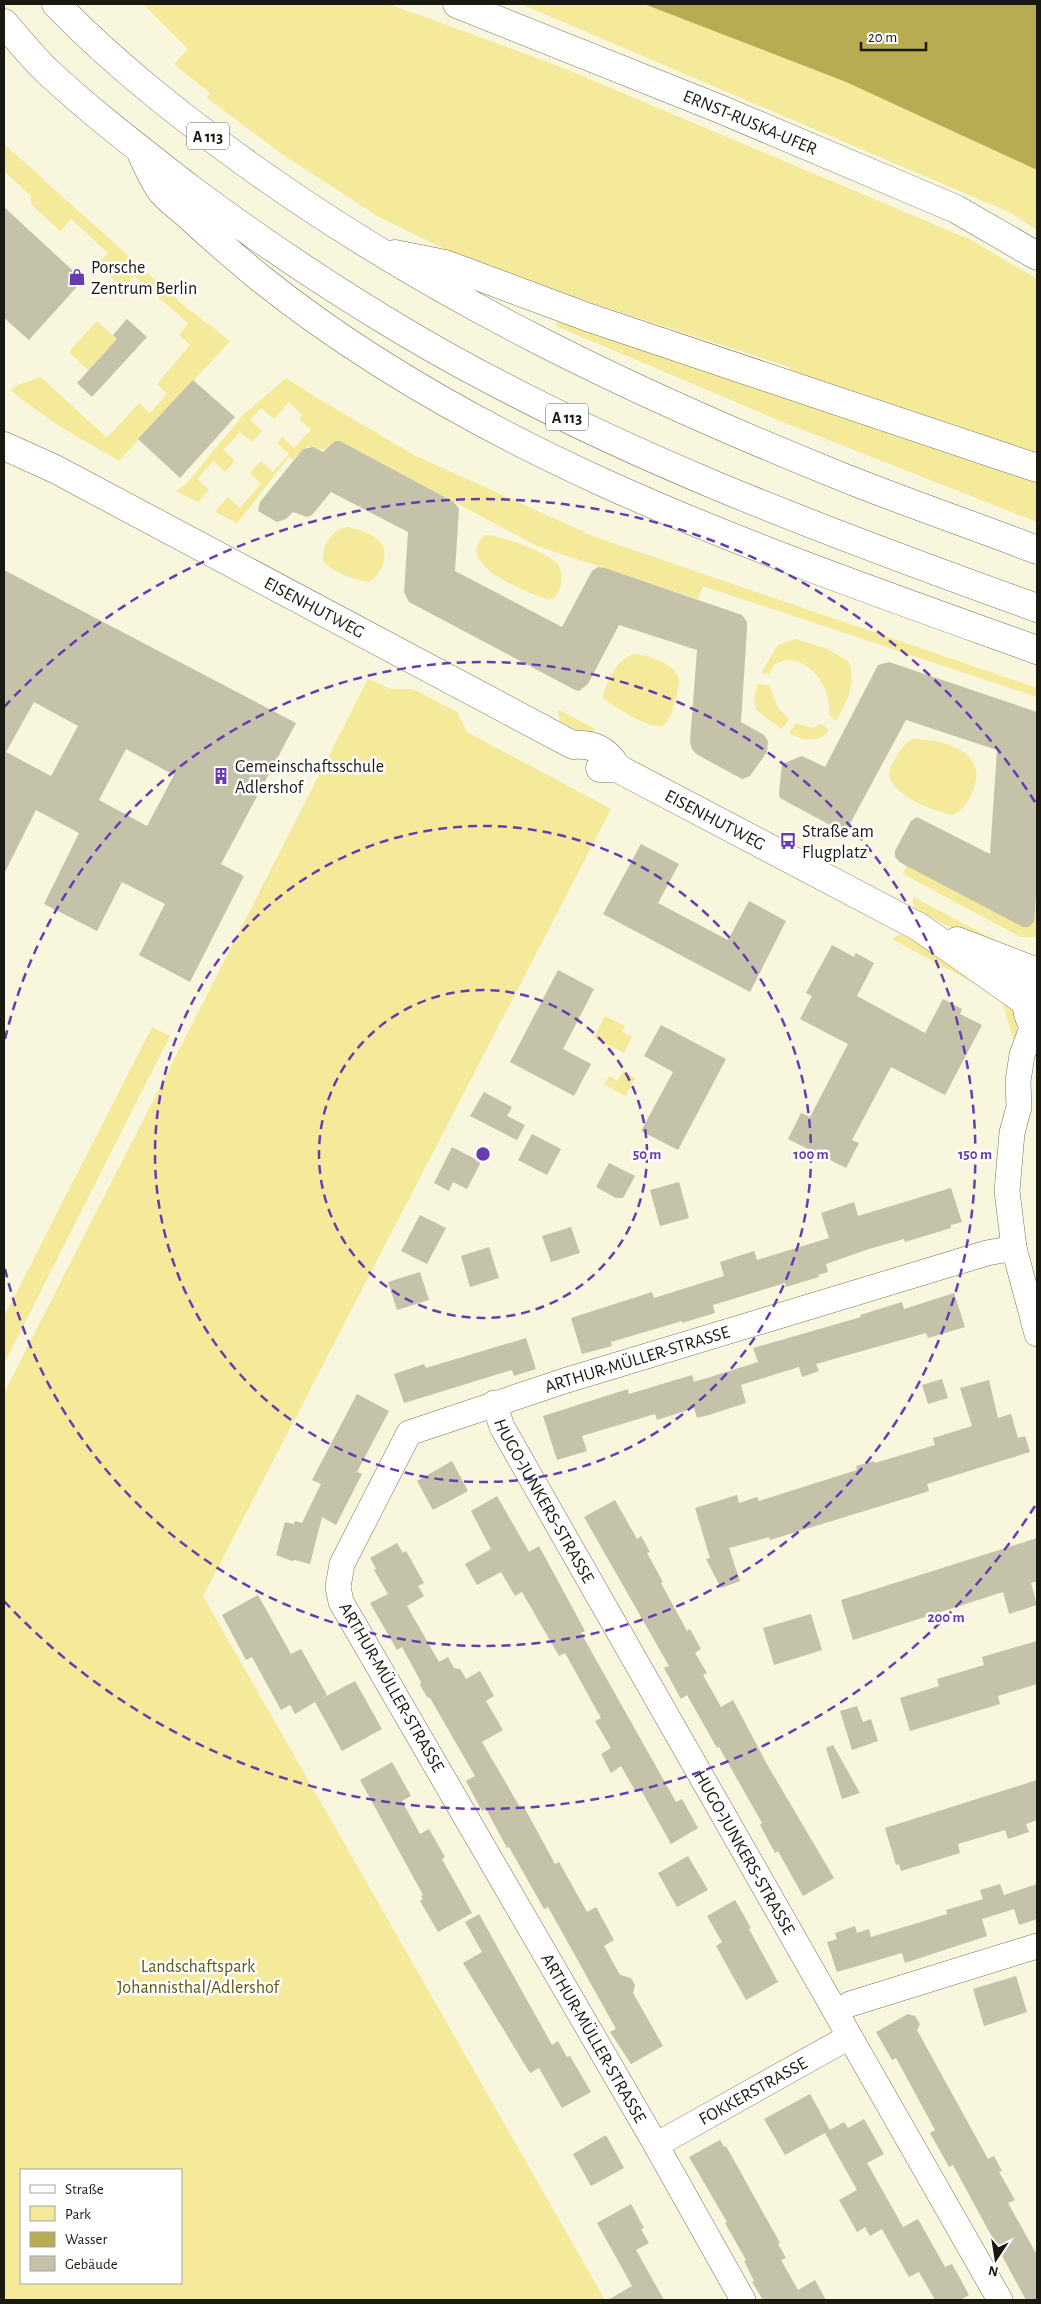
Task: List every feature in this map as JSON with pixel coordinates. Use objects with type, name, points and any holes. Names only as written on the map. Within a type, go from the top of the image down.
[{"type":"main road","name":"A 113","points":[[56,4],[87,36],[186,121],[303,203],[439,289],[559,352],[641,391],[837,475],[1037,550]]},
{"type":"main road","name":"ERNST-RUSKA-UFER","points":[[457,4],[720,109],[956,209],[1037,256]]},
{"type":"main road","name":"A 113","points":[[4,23],[47,71],[137,148],[249,233],[324,283],[410,335],[541,404],[672,466],[809,522],[1037,608]]},
{"type":"main road","points":[[137,148],[161,191],[228,251],[284,296],[419,387],[517,440],[652,503],[791,560],[1037,650]]},
{"type":"main road","points":[[372,248],[445,264],[587,317],[1037,468]]},
{"type":"main road","name":"EISENHUTWEG","points":[[4,431],[55,469]]},
{"type":"main road","name":"EISENHUTWEG","points":[[4,446],[55,469],[573,745],[580,758],[603,770],[617,768],[919,926],[1037,972]]},
{"type":"main road","name":"EISENHUTWEG","points":[[919,926],[1032,1019]]},
{"type":"main road","points":[[1032,1019],[1028,990],[1037,976]]},
{"type":"street","points":[[1019,1107],[1018,1081],[1022,1055],[1032,1019]]},
{"type":"street","points":[[1037,1077],[1019,1107],[1012,1133],[1007,1191],[1014,1248],[1037,1334]]},
{"type":"street","name":"ARTHUR-MÜLLER-STRASSE","points":[[743,2300],[656,2145],[341,1602],[338,1587],[342,1564],[410,1433],[494,1403],[978,1256],[1014,1248]]},
{"type":"street","name":"HUGO-JUNKERS-STRASSE","points":[[494,1403],[502,1428],[1000,2300]]},
{"type":"street","points":[[836,2012],[850,2004],[1037,1946]]},
{"type":"street","name":"FOKKERSTRASSE","points":[[656,2145],[849,2037]]},
{"type":"green space","points":[[143,4],[389,4],[561,67],[971,240],[1037,279],[1037,456],[790,374],[789,367],[537,285],[457,255],[379,217],[282,154],[207,98],[210,93],[174,64],[188,49]]},
{"type":"green space","points":[[521,4],[644,4],[846,82],[1037,170],[1037,230],[1011,213]]},
{"type":"green space","points":[[4,144],[182,304],[230,341],[119,461],[56,424],[11,391],[15,386],[41,377],[107,438],[139,403],[150,413],[167,394],[157,384],[190,345],[179,335],[188,323],[134,276],[123,288],[97,265],[108,253],[71,219],[60,231],[31,204],[31,196],[4,171]]},
{"type":"green space","points":[[97,321],[117,339],[89,371],[69,352]]},
{"type":"green space","points":[[557,321],[1037,481],[1037,522],[778,420],[556,326]]},
{"type":"green space","points":[[286,378],[414,455],[595,537],[1037,688],[1037,697],[703,586],[698,599],[537,546],[340,441],[335,441],[325,449],[320,450],[308,446],[293,460],[289,457],[237,523],[215,512],[228,497],[240,508],[261,484],[250,473],[261,461],[273,472],[289,454],[277,443],[282,437],[294,448],[311,430],[299,419],[302,415],[289,402],[274,419],[261,408],[250,420],[262,431],[252,442],[240,432],[223,450],[235,461],[225,472],[213,461],[197,479],[209,490],[198,502],[176,491],[187,483],[244,414]]},
{"type":"green space","points":[[347,527],[363,531],[374,537],[384,550],[381,569],[368,582],[344,575],[323,562],[324,550],[332,535]]},
{"type":"green space","points":[[485,535],[502,538],[536,550],[554,561],[559,566],[562,576],[561,585],[556,596],[550,600],[527,591],[497,576],[485,567],[478,557],[477,546]]},
{"type":"green space","points":[[796,639],[827,649],[848,661],[852,676],[850,692],[836,721],[829,715],[827,693],[821,682],[805,665],[796,661],[785,661],[774,665],[769,674],[761,673],[778,645]]},
{"type":"green space","points":[[633,654],[653,658],[666,664],[672,668],[679,679],[673,709],[663,726],[641,721],[617,708],[603,697],[606,685],[617,666]]},
{"type":"green space","name":"Landschaftspark Johannisthal/Adlershof","points":[[368,679],[391,689],[413,689],[457,712],[467,732],[611,809],[203,1596],[605,2300],[4,2300],[4,1393]]},
{"type":"green space","points":[[757,684],[769,685],[778,708],[789,719],[782,729],[756,710],[754,699]]},
{"type":"green space","points":[[559,710],[595,729],[591,737],[560,721]]},
{"type":"green space","points":[[796,723],[811,728],[822,724],[829,730],[820,738],[810,740],[800,738],[789,733]]},
{"type":"green space","points":[[912,739],[950,745],[970,758],[975,767],[976,779],[968,800],[962,809],[956,813],[952,815],[926,807],[908,797],[894,785],[889,776],[891,768],[901,749]]},
{"type":"green space","points":[[907,866],[1023,927],[1034,922],[1037,879],[1037,937],[1021,937],[903,874]]},
{"type":"green space","points":[[913,897],[1006,946],[965,935],[914,908]]},
{"type":"green space","points":[[901,934],[952,961],[983,988],[892,939]]},
{"type":"green space","points":[[1002,1000],[1012,1009],[1017,1020],[1015,1045]]},
{"type":"green space","points":[[605,1016],[625,1026],[622,1032],[632,1037],[624,1053],[594,1038]]},
{"type":"green space","points":[[152,1027],[170,1036],[4,1364],[4,1317]]},
{"type":"green space","points":[[623,1071],[635,1078],[625,1096],[604,1084],[609,1076],[618,1081]]},
{"type":"water","points":[[644,4],[1037,4],[1037,170],[846,82]]},
{"type":"building","points":[[4,207],[83,280],[29,340],[4,318]]},
{"type":"building","points":[[127,319],[147,337],[92,397],[77,383],[117,339],[113,335]]},
{"type":"building","points":[[193,380],[235,417],[180,478],[138,439]]},
{"type":"building","points":[[335,441],[340,441],[454,502],[459,509],[455,571],[562,627],[592,571],[598,567],[742,615],[747,622],[747,629],[741,722],[764,735],[768,741],[767,752],[750,776],[742,779],[696,754],[692,749],[690,742],[697,650],[619,625],[588,684],[579,691],[575,690],[409,602],[404,592],[408,532],[331,492],[312,515],[307,517],[293,512],[286,519],[277,522],[258,511],[260,502],[303,449],[313,447],[323,452]]},
{"type":"building","name":"Gemeinschaftsschule Adlershof","points":[[4,570],[296,723],[221,864],[244,876],[190,982],[139,955],[165,904],[122,882],[97,931],[44,904],[79,833],[36,810],[4,874]],"holes":[[[34,702],[78,726],[51,776],[6,752]],[[126,749],[174,775],[147,826],[99,800]]]},
{"type":"building","points":[[889,662],[1037,712],[1037,879],[1034,922],[1028,927],[1023,927],[901,863],[895,857],[895,851],[911,821],[917,817],[990,854],[997,750],[906,720],[845,833],[780,798],[782,764],[802,756],[825,767],[878,665]]},
{"type":"building","points":[[641,844],[679,864],[658,903],[728,940],[749,901],[786,921],[750,992],[603,914]]},
{"type":"building","points":[[832,945],[854,957],[856,953],[874,963],[857,996],[925,1033],[943,999],[962,1009],[960,1014],[982,1025],[945,1095],[891,1067],[852,1140],[859,1143],[846,1168],[788,1139],[801,1113],[810,1117],[848,1044],[800,1019],[812,996],[806,993]]},
{"type":"building","points":[[558,970],[594,989],[563,1049],[591,1064],[574,1096],[510,1062]]},
{"type":"building","points":[[661,1025],[726,1059],[678,1150],[641,1131],[673,1072],[644,1056]]},
{"type":"building","points":[[484,1092],[512,1107],[507,1116],[525,1125],[517,1140],[470,1116]]},
{"type":"building","points":[[532,1134],[561,1149],[547,1175],[518,1160]]},
{"type":"building","points":[[452,1147],[481,1162],[467,1189],[453,1182],[449,1191],[434,1183]]},
{"type":"building","points":[[609,1163],[635,1176],[623,1198],[616,1198],[596,1187]]},
{"type":"building","points":[[679,1182],[689,1218],[660,1226],[650,1190]]},
{"type":"building","points":[[951,1188],[962,1222],[951,1225],[951,1228],[905,1242],[904,1239],[869,1249],[826,1264],[828,1272],[818,1275],[819,1277],[786,1287],[785,1283],[713,1305],[715,1313],[611,1342],[612,1346],[582,1354],[571,1318],[652,1292],[654,1298],[724,1276],[720,1262],[754,1251],[757,1260],[829,1238],[821,1213],[854,1202],[858,1216]]},
{"type":"building","points":[[420,1215],[446,1228],[427,1264],[401,1251]]},
{"type":"building","points":[[571,1227],[580,1253],[551,1262],[542,1236]]},
{"type":"building","points":[[489,1247],[499,1278],[470,1287],[461,1256]]},
{"type":"building","points":[[420,1272],[429,1300],[397,1310],[388,1282]]},
{"type":"building","points":[[954,1293],[965,1327],[928,1338],[926,1333],[816,1364],[819,1371],[802,1377],[799,1367],[741,1385],[746,1403],[709,1415],[697,1418],[694,1408],[657,1420],[655,1414],[582,1436],[587,1451],[557,1460],[543,1416],[628,1389],[629,1394],[692,1375],[694,1382],[758,1362],[753,1348],[861,1317],[860,1315],[902,1302],[904,1309]]},
{"type":"building","points":[[526,1338],[536,1369],[514,1376],[512,1370],[404,1403],[394,1374],[424,1364],[426,1368]]},
{"type":"building","points":[[942,1379],[948,1398],[928,1404],[922,1385]]},
{"type":"building","points":[[989,1380],[998,1418],[1011,1414],[1018,1438],[1025,1436],[1030,1452],[927,1484],[929,1491],[770,1540],[769,1537],[729,1548],[740,1581],[721,1588],[706,1559],[710,1558],[695,1508],[737,1495],[739,1503],[757,1497],[759,1501],[857,1470],[856,1466],[874,1461],[875,1463],[935,1445],[933,1438],[972,1426],[960,1388]]},
{"type":"building","points":[[357,1394],[389,1411],[357,1472],[362,1474],[336,1525],[322,1517],[310,1564],[292,1561],[276,1555],[285,1522],[294,1524],[295,1521],[302,1523],[321,1484],[312,1480]]},
{"type":"building","points":[[452,1461],[468,1491],[433,1510],[417,1481]]},
{"type":"building","points":[[497,1496],[529,1552],[539,1546],[585,1631],[581,1633],[676,1802],[682,1799],[698,1828],[671,1844],[641,1790],[636,1792],[621,1766],[611,1773],[601,1754],[611,1748],[595,1721],[601,1718],[565,1653],[559,1656],[522,1592],[515,1596],[501,1572],[477,1585],[465,1564],[491,1549],[471,1511]]},
{"type":"building","points":[[615,1500],[637,1539],[641,1536],[650,1552],[647,1553],[663,1582],[661,1583],[687,1631],[690,1629],[701,1649],[695,1653],[707,1673],[703,1675],[721,1707],[733,1700],[768,1766],[834,1878],[803,1896],[778,1851],[775,1853],[760,1825],[762,1823],[687,1695],[681,1699],[664,1668],[669,1666],[584,1517]]},
{"type":"building","points":[[1037,1538],[1037,1581],[1031,1583],[1037,1605],[1009,1614],[1003,1592],[853,1640],[841,1600]]},
{"type":"building","points":[[397,1543],[403,1553],[406,1551],[424,1583],[418,1586],[424,1596],[407,1606],[439,1662],[448,1657],[454,1668],[460,1669],[466,1679],[480,1671],[494,1696],[486,1701],[503,1730],[482,1742],[521,1809],[524,1807],[555,1864],[559,1862],[587,1912],[596,1907],[614,1940],[604,1946],[620,1975],[631,1978],[635,1985],[633,1993],[663,2046],[631,2064],[610,2032],[616,2029],[548,1907],[544,1909],[486,1809],[482,1811],[466,1781],[475,1776],[430,1698],[427,1697],[420,1685],[421,1682],[402,1647],[397,1650],[370,1603],[388,1594],[374,1570],[376,1569],[370,1558]]},
{"type":"building","points":[[258,1595],[291,1654],[301,1649],[327,1695],[295,1714],[290,1705],[281,1710],[252,1657],[246,1660],[222,1615]]},
{"type":"building","points":[[811,1614],[822,1650],[774,1665],[763,1628]]},
{"type":"building","points":[[1037,1641],[1037,1684],[998,1696],[1000,1704],[910,1731],[900,1698],[939,1686],[937,1679],[984,1665],[982,1657]]},
{"type":"building","points":[[355,1681],[382,1729],[342,1751],[315,1702]]},
{"type":"building","points":[[857,1706],[863,1722],[871,1719],[878,1741],[852,1750],[840,1711]]},
{"type":"building","points":[[833,1745],[860,1793],[842,1799],[826,1748]]},
{"type":"building","points":[[392,1762],[411,1796],[402,1801],[420,1834],[429,1829],[445,1857],[442,1859],[472,1913],[438,1932],[420,1901],[423,1899],[421,1896],[423,1895],[360,1780]]},
{"type":"building","points":[[1037,1780],[1037,1820],[1026,1824],[1029,1832],[1008,1839],[1005,1830],[958,1844],[960,1853],[901,1871],[899,1864],[896,1865],[885,1828]]},
{"type":"building","points":[[688,1856],[708,1890],[677,1907],[658,1873]]},
{"type":"building","points":[[1000,1884],[1004,1895],[1037,1884],[1037,1919],[1019,1925],[1014,1909],[982,1919],[987,1936],[905,1963],[902,1953],[837,1972],[827,1942],[837,1939],[835,1933],[855,1926],[857,1933],[869,1929],[871,1937],[947,1914],[946,1910],[983,1899],[980,1890]]},
{"type":"building","points":[[735,1900],[778,1982],[746,2000],[716,1946],[722,1942],[707,1916]]},
{"type":"building","points":[[479,1914],[552,2045],[558,2041],[567,2057],[570,2056],[591,2092],[562,2108],[539,2068],[530,2073],[463,1963],[482,1952],[465,1922]]},
{"type":"building","points":[[1016,1976],[1027,2012],[984,2026],[973,1989]]},
{"type":"building","points":[[908,2014],[915,2016],[920,2024],[917,2030],[988,2159],[994,2156],[1002,2171],[999,2172],[1015,2200],[1008,2203],[1037,2255],[1037,2300],[1026,2300],[953,2165],[949,2167],[930,2133],[935,2130],[896,2058],[892,2060],[876,2032]]},
{"type":"building","points":[[810,2094],[830,2130],[844,2122],[848,2128],[864,2119],[884,2154],[867,2163],[903,2227],[918,2219],[945,2267],[952,2264],[969,2295],[960,2300],[935,2300],[919,2272],[909,2277],[882,2229],[870,2236],[865,2227],[857,2232],[839,2200],[857,2190],[825,2133],[785,2155],[764,2119]]},
{"type":"building","points":[[606,2135],[624,2168],[591,2186],[573,2154]]},
{"type":"building","points":[[720,2140],[724,2147],[726,2146],[780,2243],[778,2244],[786,2258],[781,2260],[798,2290],[815,2280],[826,2300],[763,2300],[752,2282],[754,2281],[744,2261],[746,2260],[725,2223],[727,2222],[689,2157]]},
{"type":"building","points":[[631,2204],[644,2228],[641,2229],[649,2243],[636,2250],[664,2300],[608,2300],[632,2286],[597,2223]]},
{"type":"place","name":"Porsche Zentrum Berlin","points":[[77,277]]},
{"type":"place","name":"Gemeinschaftsschule Adlershof","points":[[221,776]]},
{"type":"place","name":"Straße am Flugplatz","points":[[788,841]]}]
